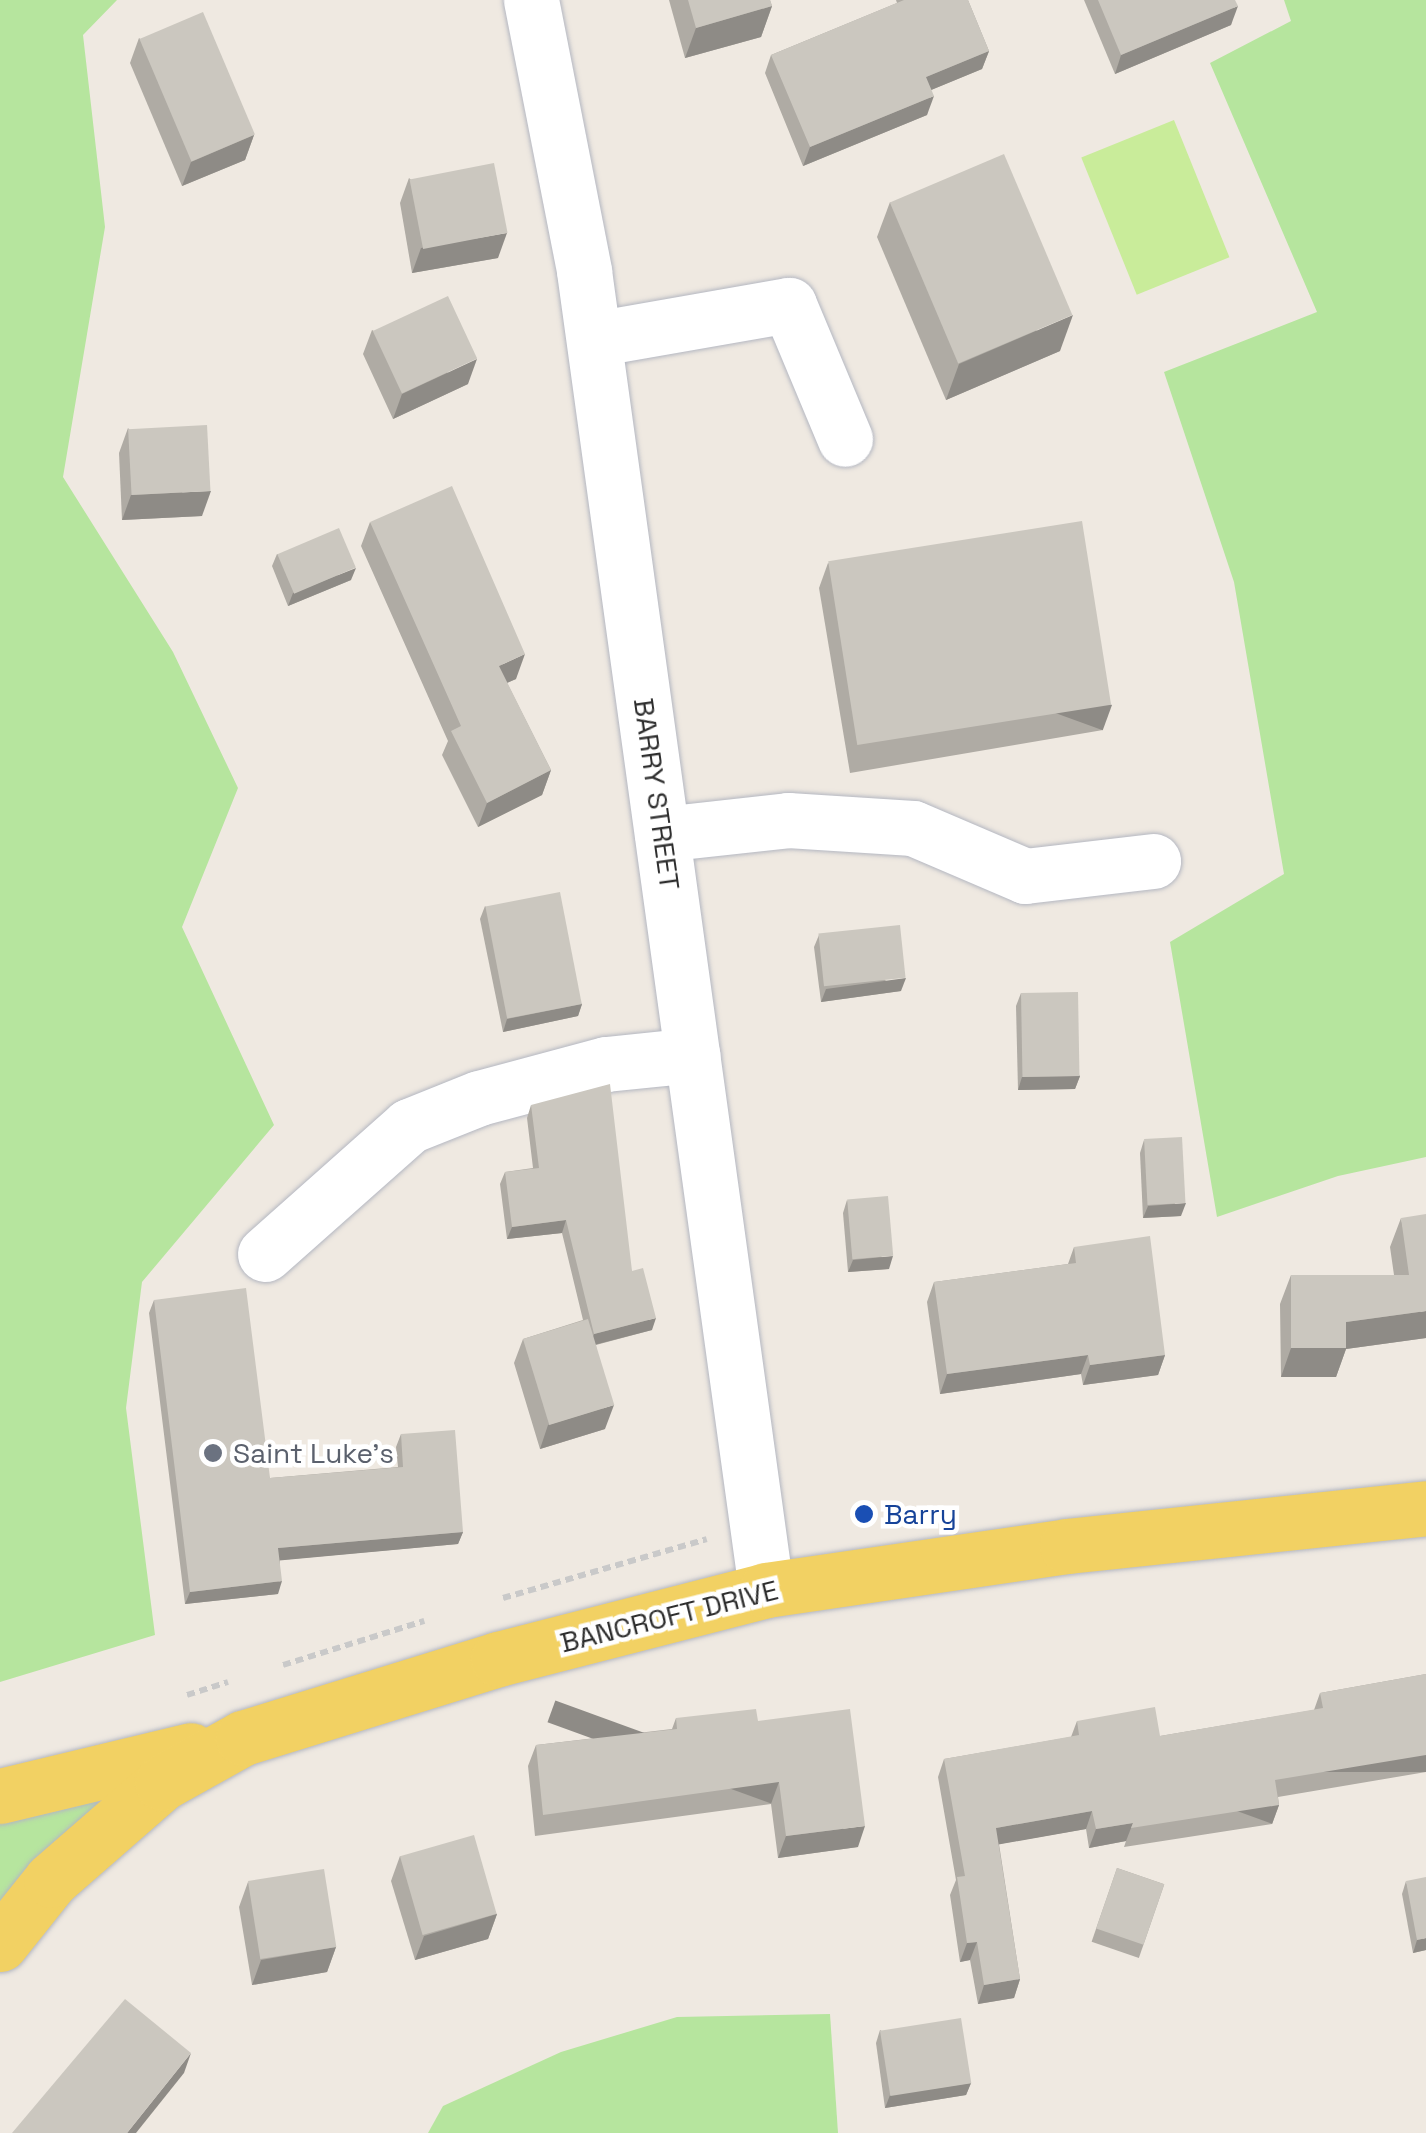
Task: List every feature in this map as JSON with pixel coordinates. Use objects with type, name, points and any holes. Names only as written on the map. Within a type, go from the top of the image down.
[{"type":"main road","name":"BANCROFT DRIVE","points":[[0,1944],[51,1880],[148,1794],[243,1738],[636,1620],[766,1590],[1067,1546],[1426,1508]]},
{"type":"main road","points":[[0,1796],[243,1738]]},
{"type":"street","name":"BARRY STREET","points":[[530,0],[594,339],[766,1590]]},
{"type":"street","points":[[594,339],[788,304],[845,439]]},
{"type":"street","points":[[662,834],[788,820],[913,828],[1024,876],[1153,861]]},
{"type":"street","points":[[265,1254],[409,1126],[478,1098],[606,1064],[693,1055]]},
{"type":"green space","points":[[0,0],[117,0],[83,35],[105,227],[63,477],[173,652],[238,788],[182,927],[274,1125],[142,1282],[126,1408],[155,1635],[0,1682]]},
{"type":"green space","points":[[1284,0],[1426,0],[1426,1157],[1338,1176],[1217,1217],[1170,942],[1284,874],[1234,582],[1164,372],[1317,312],[1210,63],[1291,21]]},
{"type":"green space","points":[[1174,120],[1229,257],[1137,295],[1081,157]]},
{"type":"green space","points":[[239,1735],[0,1937],[0,1792]]},
{"type":"green space","points":[[830,2014],[838,2133],[428,2133],[443,2106],[561,2052],[677,2017]]},
{"type":"building","points":[[688,0],[770,0],[772,6],[696,28]]},
{"type":"building","points":[[904,0],[968,0],[989,51],[926,77],[934,96],[810,147],[771,55]]},
{"type":"building","points":[[1098,0],[1235,0],[1238,6],[1121,55]]},
{"type":"building","points":[[203,12],[255,134],[191,161],[139,39]]},
{"type":"building","points":[[1004,154],[1072,315],[958,364],[890,202]]},
{"type":"building","points":[[494,163],[508,233],[423,249],[410,179]]},
{"type":"building","points":[[448,296],[477,359],[402,394],[373,331]]},
{"type":"building","points":[[207,425],[210,491],[132,495],[128,429]]},
{"type":"building","points":[[452,486],[525,654],[499,666],[551,770],[487,803],[451,731],[461,726],[370,522]]},
{"type":"building","points":[[1082,521],[1111,705],[857,745],[828,561]]},
{"type":"building","points":[[339,528],[356,568],[294,594],[277,554]]},
{"type":"building","points":[[560,892],[582,1004],[507,1018],[485,907]]},
{"type":"building","points":[[900,925],[906,978],[824,986],[818,934]]},
{"type":"building","points":[[1078,992],[1079,1076],[1022,1077],[1021,993]]},
{"type":"building","points":[[610,1084],[632,1271],[643,1268],[656,1318],[594,1334],[566,1220],[512,1227],[505,1172],[539,1168],[531,1105]]},
{"type":"building","points":[[1182,1137],[1185,1203],[1148,1205],[1144,1139]]},
{"type":"building","points":[[888,1196],[893,1256],[852,1259],[847,1200]]},
{"type":"building","points":[[1426,1214],[1426,1311],[1346,1322],[1346,1348],[1291,1348],[1291,1275],[1409,1275],[1401,1218]]},
{"type":"building","points":[[1150,1236],[1165,1355],[1090,1365],[1088,1355],[947,1374],[934,1282],[1076,1263],[1074,1247]]},
{"type":"building","points":[[246,1288],[270,1478],[403,1467],[401,1434],[455,1430],[463,1532],[278,1548],[282,1581],[190,1592],[154,1300]]},
{"type":"building","points":[[588,1319],[614,1405],[549,1425],[523,1339]]},
{"type":"building","points":[[1426,1674],[1426,1755],[1275,1780],[1279,1805],[1131,1828],[1133,1823],[1096,1829],[1092,1811],[996,1828],[1020,1979],[984,1985],[977,1942],[967,1943],[957,1877],[965,1876],[944,1759],[1079,1735],[1077,1721],[1155,1707],[1160,1736],[1323,1708],[1320,1693]]},
{"type":"building","points":[[756,1709],[758,1721],[850,1709],[865,1826],[786,1836],[779,1782],[543,1815],[536,1745],[677,1729],[676,1718]]},
{"type":"building","points":[[474,1835],[497,1914],[423,1935],[400,1856]]},
{"type":"building","points":[[1117,1868],[1164,1884],[1143,1945],[1096,1929]]},
{"type":"building","points":[[324,1869],[336,1947],[260,1959],[248,1881]]},
{"type":"building","points":[[1426,1877],[1426,1938],[1417,1940],[1406,1881]]},
{"type":"building","points":[[125,1999],[191,2053],[127,2133],[12,2133]]},
{"type":"building","points":[[961,2018],[971,2083],[890,2096],[880,2031]]},
{"type":"place","name":"Saint Luke's","points":[[213,1453]]},
{"type":"place","name":"Barry","points":[[864,1514]]}]
